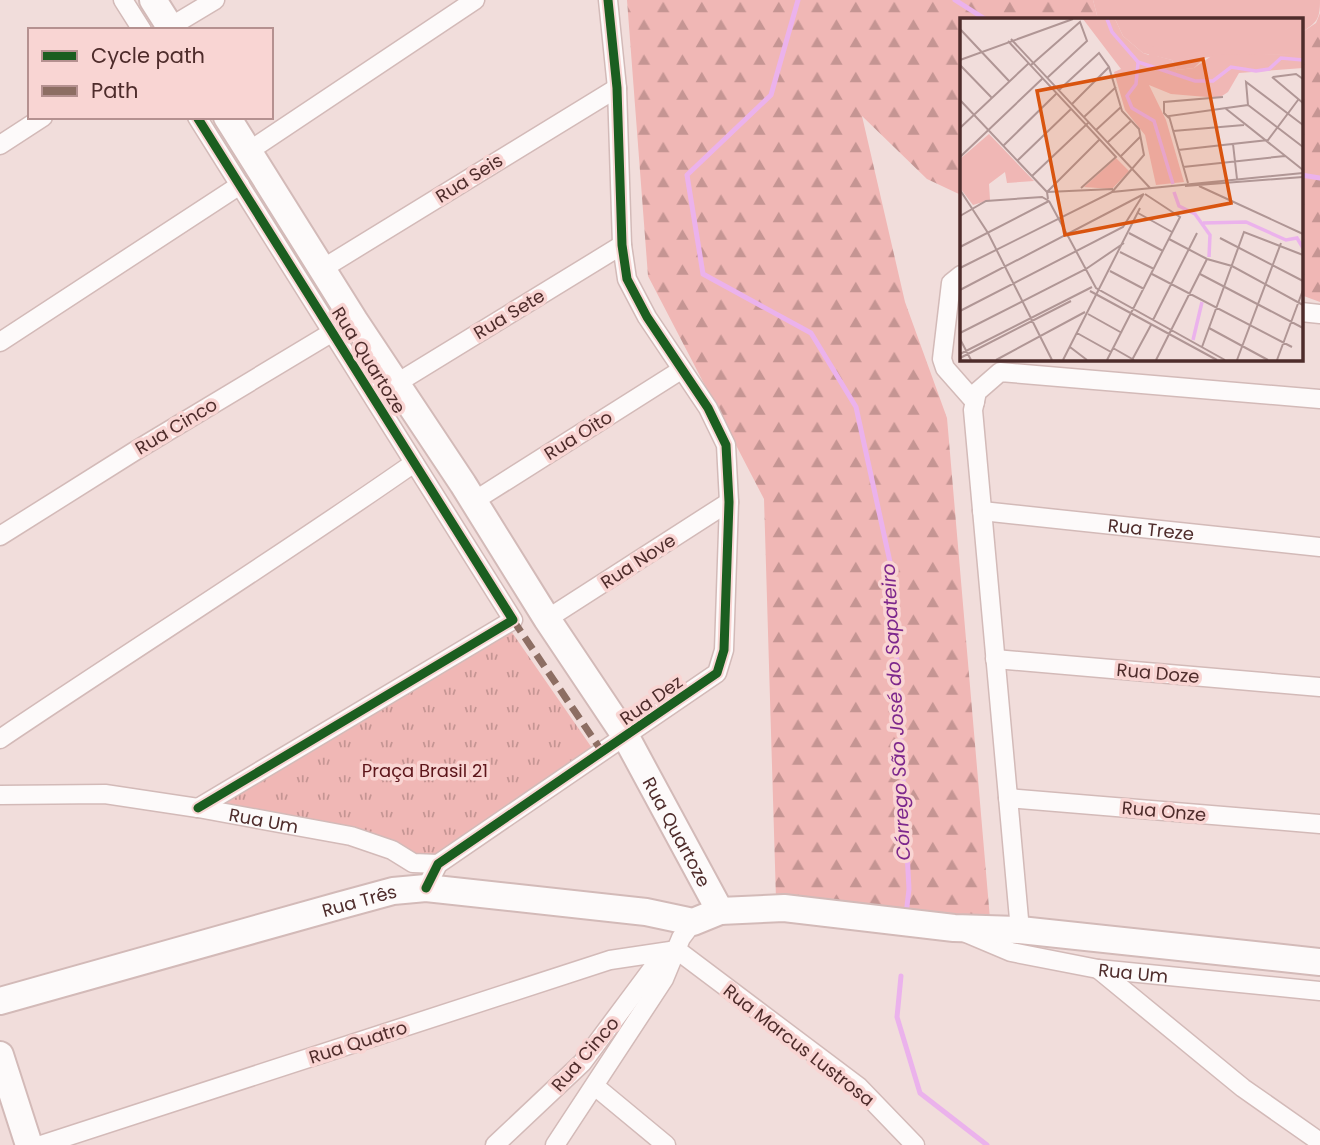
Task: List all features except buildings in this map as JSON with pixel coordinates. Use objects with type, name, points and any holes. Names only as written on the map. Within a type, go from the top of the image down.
[{"type":"street","points":[[122,0],[141,28]]},
{"type":"street","points":[[153,0],[170,28]]},
{"type":"street","points":[[173,28],[215,0]]},
{"type":"street","points":[[248,151],[475,0]]},
{"type":"street","points":[[608,0],[617,88],[622,245],[627,279],[647,317],[708,408],[726,444],[729,502]]},
{"type":"street","name":"Rua Seis","points":[[322,269],[617,88]]},
{"type":"street","points":[[0,145],[40,119]]},
{"type":"street","name":"Rua Quartoze","points":[[198,119],[240,186],[343,326],[397,383],[547,619],[626,737],[720,911]]},
{"type":"street","name":"Rua Quartoze","points":[[198,808],[513,620],[392,427],[343,326],[322,269],[228,119]]},
{"type":"street","points":[[0,342],[240,186]]},
{"type":"street","name":"Rua Sete","points":[[397,383],[622,245]]},
{"type":"street","points":[[960,276],[951,283],[942,359],[945,368],[975,402]]},
{"type":"street","points":[[1302,312],[1320,314]]},
{"type":"street","name":"Rua Cinco","points":[[0,536],[343,326]]},
{"type":"street","name":"Rua Oito","points":[[468,492],[681,370]]},
{"type":"street","points":[[1020,930],[973,410],[977,392],[1000,372],[1320,399]]},
{"type":"street","points":[[392,427],[415,411]]},
{"type":"street","points":[[0,739],[174,622],[318,530],[414,463]]},
{"type":"street","points":[[428,485],[468,492]]},
{"type":"street","name":"Rua Nove","points":[[547,619],[729,502]]},
{"type":"street","name":"Rua Dez","points":[[438,864],[717,673],[724,650],[729,502]]},
{"type":"street","name":"Rua Treze","points":[[982,511],[1320,547]]},
{"type":"street","name":"Rua Doze","points":[[995,659],[1320,687]]},
{"type":"street","name":"Rua Um","points":[[0,795],[105,794],[198,808],[351,836],[392,850],[413,863],[438,864]]},
{"type":"street","name":"Rua Onze","points":[[1008,798],[1320,824]]},
{"type":"street","points":[[426,888],[438,864]]},
{"type":"street","name":"Rua Três","points":[[0,1001],[393,891],[426,888],[646,912],[693,922]]},
{"type":"street","name":"Rua Um","points":[[693,922],[720,911],[784,908],[954,928],[1020,930],[1320,962]]},
{"type":"street","points":[[555,1145],[596,1087],[664,979],[670,952],[693,922]]},
{"type":"street","name":"Rua Um","points":[[954,928],[1011,952],[1098,968],[1320,992]]},
{"type":"street","name":"Rua Cinco","points":[[495,1145],[582,1063],[670,952]]},
{"type":"street","name":"Rua Quatro","points":[[41,1145],[610,960],[670,952]]},
{"type":"street","name":"Rua Marcus Lustrosa","points":[[670,952],[859,1087],[915,1145]]},
{"type":"street","points":[[1098,968],[1243,1088],[1320,1142]]},
{"type":"street","points":[[0,1055],[29,1145]]},
{"type":"street","points":[[596,1087],[666,1145]]},
{"type":"green space","points":[[627,0],[1093,0],[1098,18],[960,18],[960,195],[927,179],[862,116],[905,302],[947,418],[990,919],[776,899],[764,499],[648,276]]},
{"type":"green space","points":[[1093,0],[1320,0],[1316,20],[1302,32],[1302,18],[1098,18]]},
{"type":"green space","points":[[1320,13],[1320,302],[1302,295],[1302,32],[1316,23]]},
{"type":"green space","name":"Praça Brasil 21","points":[[509,628],[592,748],[429,859],[370,834],[216,808]]},
{"type":"waterway","name":"Córrego São José do Sapateiro","points":[[798,0],[771,95],[687,175],[703,274],[811,333],[856,407],[892,571],[909,889],[906,915]]},
{"type":"waterway","name":"Córrego São José do Sapateiro","points":[[955,0],[983,18]]},
{"type":"waterway","name":"Córrego São José do Sapateiro","points":[[1302,175],[1320,178]]},
{"type":"waterway","name":"Córrego São José do Sapateiro","points":[[901,976],[897,1017],[920,1093],[987,1145]]},
{"type":"marked path","points":[[513,620],[603,753]]},
{"type":"cycle path","points":[[426,888],[438,864],[717,673],[724,650],[729,502],[726,445],[708,408],[647,317],[627,279],[622,245],[617,88],[608,0]]},
{"type":"cycle path","points":[[198,119],[513,620],[198,808]]}]
